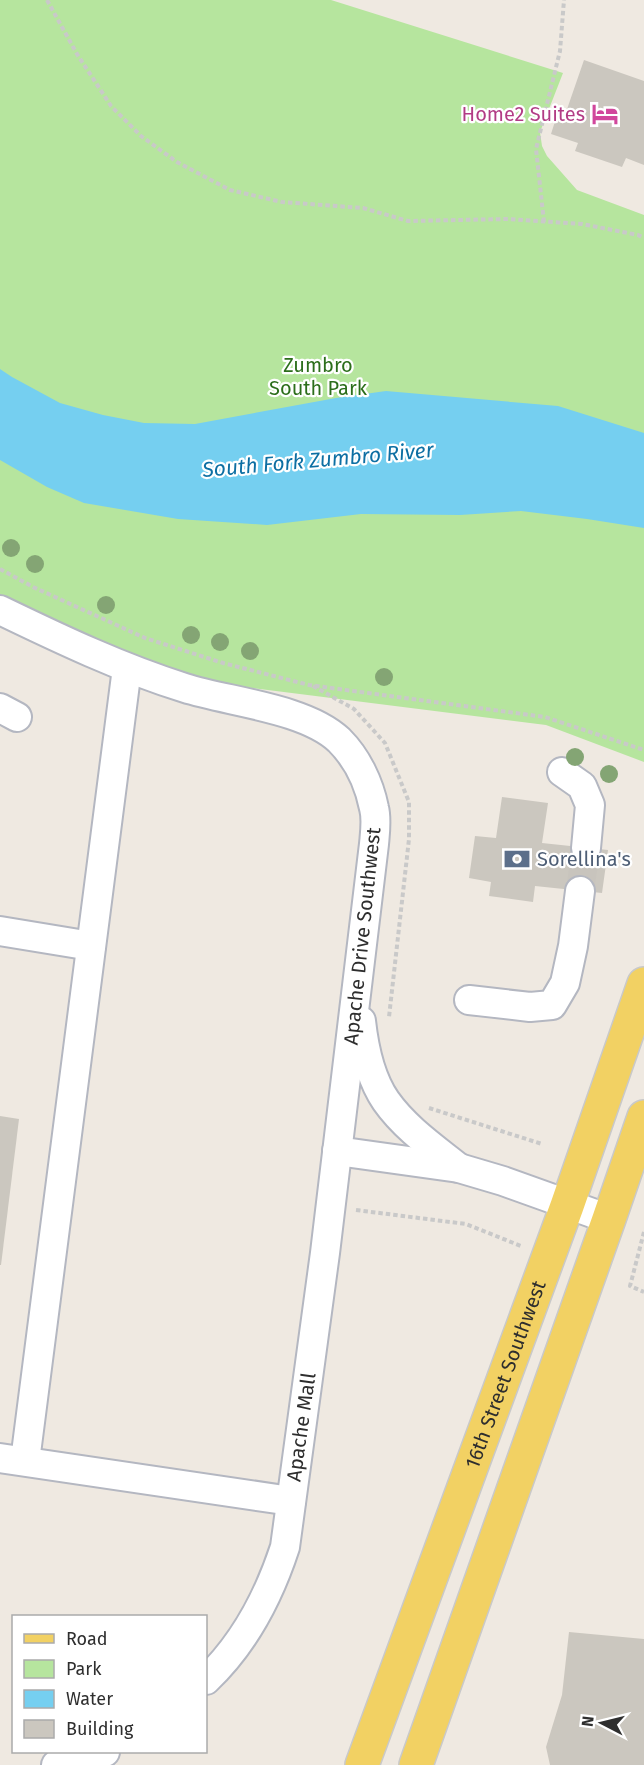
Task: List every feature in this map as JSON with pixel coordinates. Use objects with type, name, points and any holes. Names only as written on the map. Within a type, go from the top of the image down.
[{"type":"main road","name":"16th Street Southwest","points":[[362,1765],[567,1206],[644,984]]},
{"type":"main road","points":[[416,1765],[644,1117]]},
{"type":"street","name":"Apache Drive Southwest","points":[[0,610],[127,668],[186,688],[290,714],[317,725],[338,739],[354,758],[366,779],[375,809],[374,844],[337,1151]]},
{"type":"street","points":[[127,668],[91,946],[12,1460],[291,1501]]},
{"type":"street","points":[[562,772],[582,786],[590,805],[585,848]]},
{"type":"street","points":[[469,1000],[530,1007],[552,1005],[565,983],[573,946],[580,891]]},
{"type":"street","points":[[0,931],[91,946]]},
{"type":"street","points":[[357,988],[363,1040],[372,1074],[386,1101],[410,1128],[459,1168]]},
{"type":"street","points":[[337,1151],[459,1168],[503,1181],[567,1206],[609,1219]]},
{"type":"street","name":"Apache Mall","points":[[207,1679],[237,1645],[259,1610],[275,1577],[285,1547],[337,1151]]},
{"type":"street","points":[[56,1765],[102,1753]]},
{"type":"path","points":[[47,0],[77,54],[111,106],[141,136],[177,162],[230,190],[282,202],[363,208],[408,221],[508,219],[582,224],[644,238]]},
{"type":"path","points":[[544,222],[536,149],[560,51],[564,0]]},
{"type":"path","points":[[0,569],[33,587],[145,638],[223,663],[309,685],[545,717],[644,750]]},
{"type":"path","points":[[309,685],[354,709],[385,743],[409,802],[409,839],[389,1019]]},
{"type":"path","points":[[428,1107],[542,1143]]},
{"type":"path","points":[[330,1207],[466,1224],[521,1246]]},
{"type":"path","points":[[644,1232],[630,1286],[644,1292]]},
{"type":"green space","name":"Zumbro South Park","points":[[0,0],[331,0],[563,73],[540,132],[542,146],[547,156],[577,190],[644,215],[644,762],[546,725],[148,675],[0,611]]},
{"type":"water","name":"South Fork Zumbro River","points":[[0,369],[60,403],[144,423],[195,424],[386,391],[558,406],[644,433],[644,528],[521,511],[460,515],[361,514],[267,525],[178,519],[84,503],[47,487],[0,460]]},
{"type":"building","name":"Home2 Suites","points":[[584,60],[644,81],[644,165],[626,158],[622,167],[575,151],[578,143],[551,134],[558,112],[565,115]]},
{"type":"building","points":[[502,797],[548,803],[542,843],[608,850],[602,893],[535,886],[533,902],[489,896],[491,882],[469,878],[475,836],[496,838]]},
{"type":"building","points":[[0,1116],[19,1119],[1,1265],[0,1265]]},
{"type":"building","points":[[569,1632],[644,1639],[644,1765],[550,1765],[546,1747],[562,1695]]},
{"type":"tunnel","points":[[580,891],[586,848]]},
{"type":"place","name":"Home2 Suites","points":[[605,114]]},
{"type":"place","name":"Sorellina's","points":[[517,859]]}]
